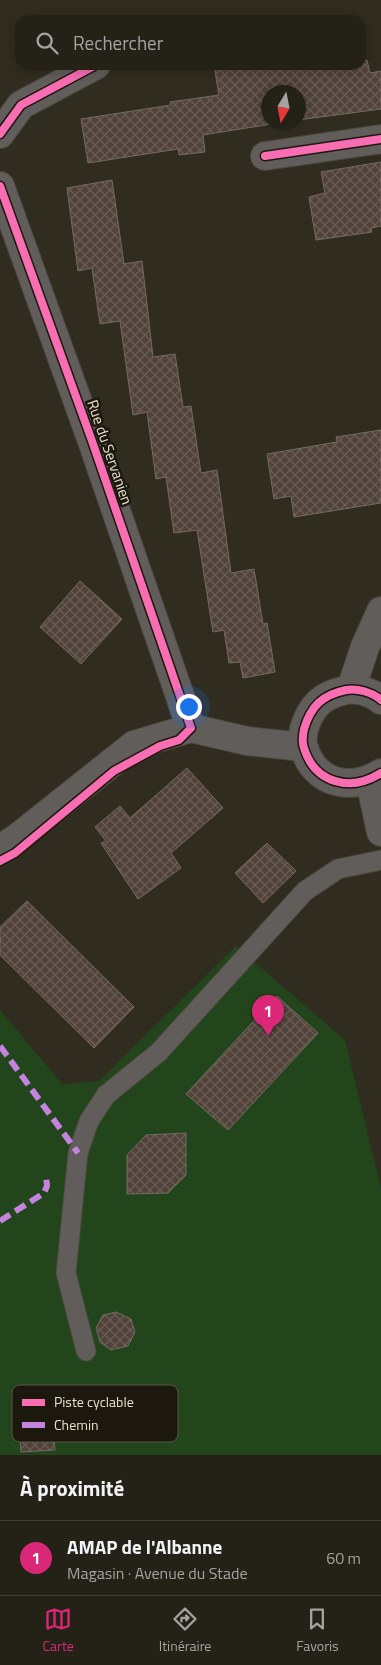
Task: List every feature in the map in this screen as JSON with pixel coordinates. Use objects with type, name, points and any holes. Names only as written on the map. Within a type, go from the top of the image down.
[{"type":"street","points":[[0,134],[21,105],[87,70]]},
{"type":"street","points":[[264,156],[381,139]]},
{"type":"street","name":"Rue du Servanien","points":[[0,186],[92,441],[191,728]]},
{"type":"street","points":[[352,689],[365,648],[381,611]]},
{"type":"street","points":[[381,700],[365,691],[352,689],[334,692],[319,702],[308,716],[303,733],[303,747],[313,765],[324,776],[339,782],[355,784],[376,777],[381,832]]},
{"type":"street","points":[[0,849],[17,838],[134,745],[191,728],[247,741],[303,747]]},
{"type":"lane","points":[[86,1351],[66,1273],[78,1153],[89,1121],[106,1095],[159,1052],[305,892],[338,870],[381,860]]},
{"type":"green space","points":[[236,946],[345,1040],[381,1188],[381,1455],[0,1455],[0,1010],[62,1084],[99,1081]]},
{"type":"building","points":[[367,60],[370,73],[381,71],[381,109],[306,119],[306,85],[261,85],[261,126],[203,135],[205,152],[179,155],[178,149],[88,163],[81,119],[171,105],[170,102],[219,95],[215,70],[366,70]]},
{"type":"building","points":[[381,162],[381,226],[371,228],[372,232],[316,240],[309,197],[325,193],[321,172]]},
{"type":"building","points":[[112,180],[124,264],[142,261],[153,357],[175,354],[183,407],[191,406],[201,473],[217,470],[231,573],[254,569],[263,624],[267,623],[275,672],[243,678],[240,662],[229,663],[224,630],[213,632],[197,530],[174,533],[166,477],[156,479],[147,412],[133,415],[120,321],[100,324],[92,268],[78,271],[67,188]]},
{"type":"building","points":[[381,430],[381,503],[294,517],[291,496],[274,499],[267,454],[337,442],[336,437]]},
{"type":"building","points":[[80,581],[122,619],[81,664],[40,627]]},
{"type":"building","points":[[187,768],[223,808],[171,853],[181,868],[138,899],[101,843],[106,841],[95,827],[120,806],[130,818]]},
{"type":"building","points":[[267,843],[296,871],[263,903],[235,873]]},
{"type":"building","points":[[27,901],[134,1007],[94,1048],[0,955],[0,927]]},
{"type":"building","points":[[277,996],[318,1033],[228,1130],[186,1094]]},
{"type":"building","points":[[186,1133],[186,1175],[168,1193],[127,1194],[127,1155],[146,1135]]},
{"type":"building","points":[[116,1312],[131,1319],[135,1332],[128,1346],[111,1350],[100,1342],[96,1328],[103,1315]]},
{"type":"building","points":[[20,1442],[54,1442],[55,1450],[21,1452]]},
{"type":"marked path","points":[[0,1046],[78,1153]]},
{"type":"marked path","points":[[0,1221],[44,1193],[47,1186],[46,1176]]},
{"type":"cycle path","points":[[0,134],[21,105],[87,70]]},
{"type":"cycle path","points":[[265,156],[381,139]]},
{"type":"cycle path","points":[[0,186],[92,441],[191,728],[179,740],[160,746],[114,771],[15,853],[0,861]]},
{"type":"cycle path","points":[[381,700],[364,691],[355,690],[338,692],[324,698],[310,714],[304,729],[303,741],[309,760],[316,770],[325,777],[346,783],[370,779],[381,773]]},
{"type":"place","name":"AMAP de l'Albanne","points":[[268,1036]]}]
